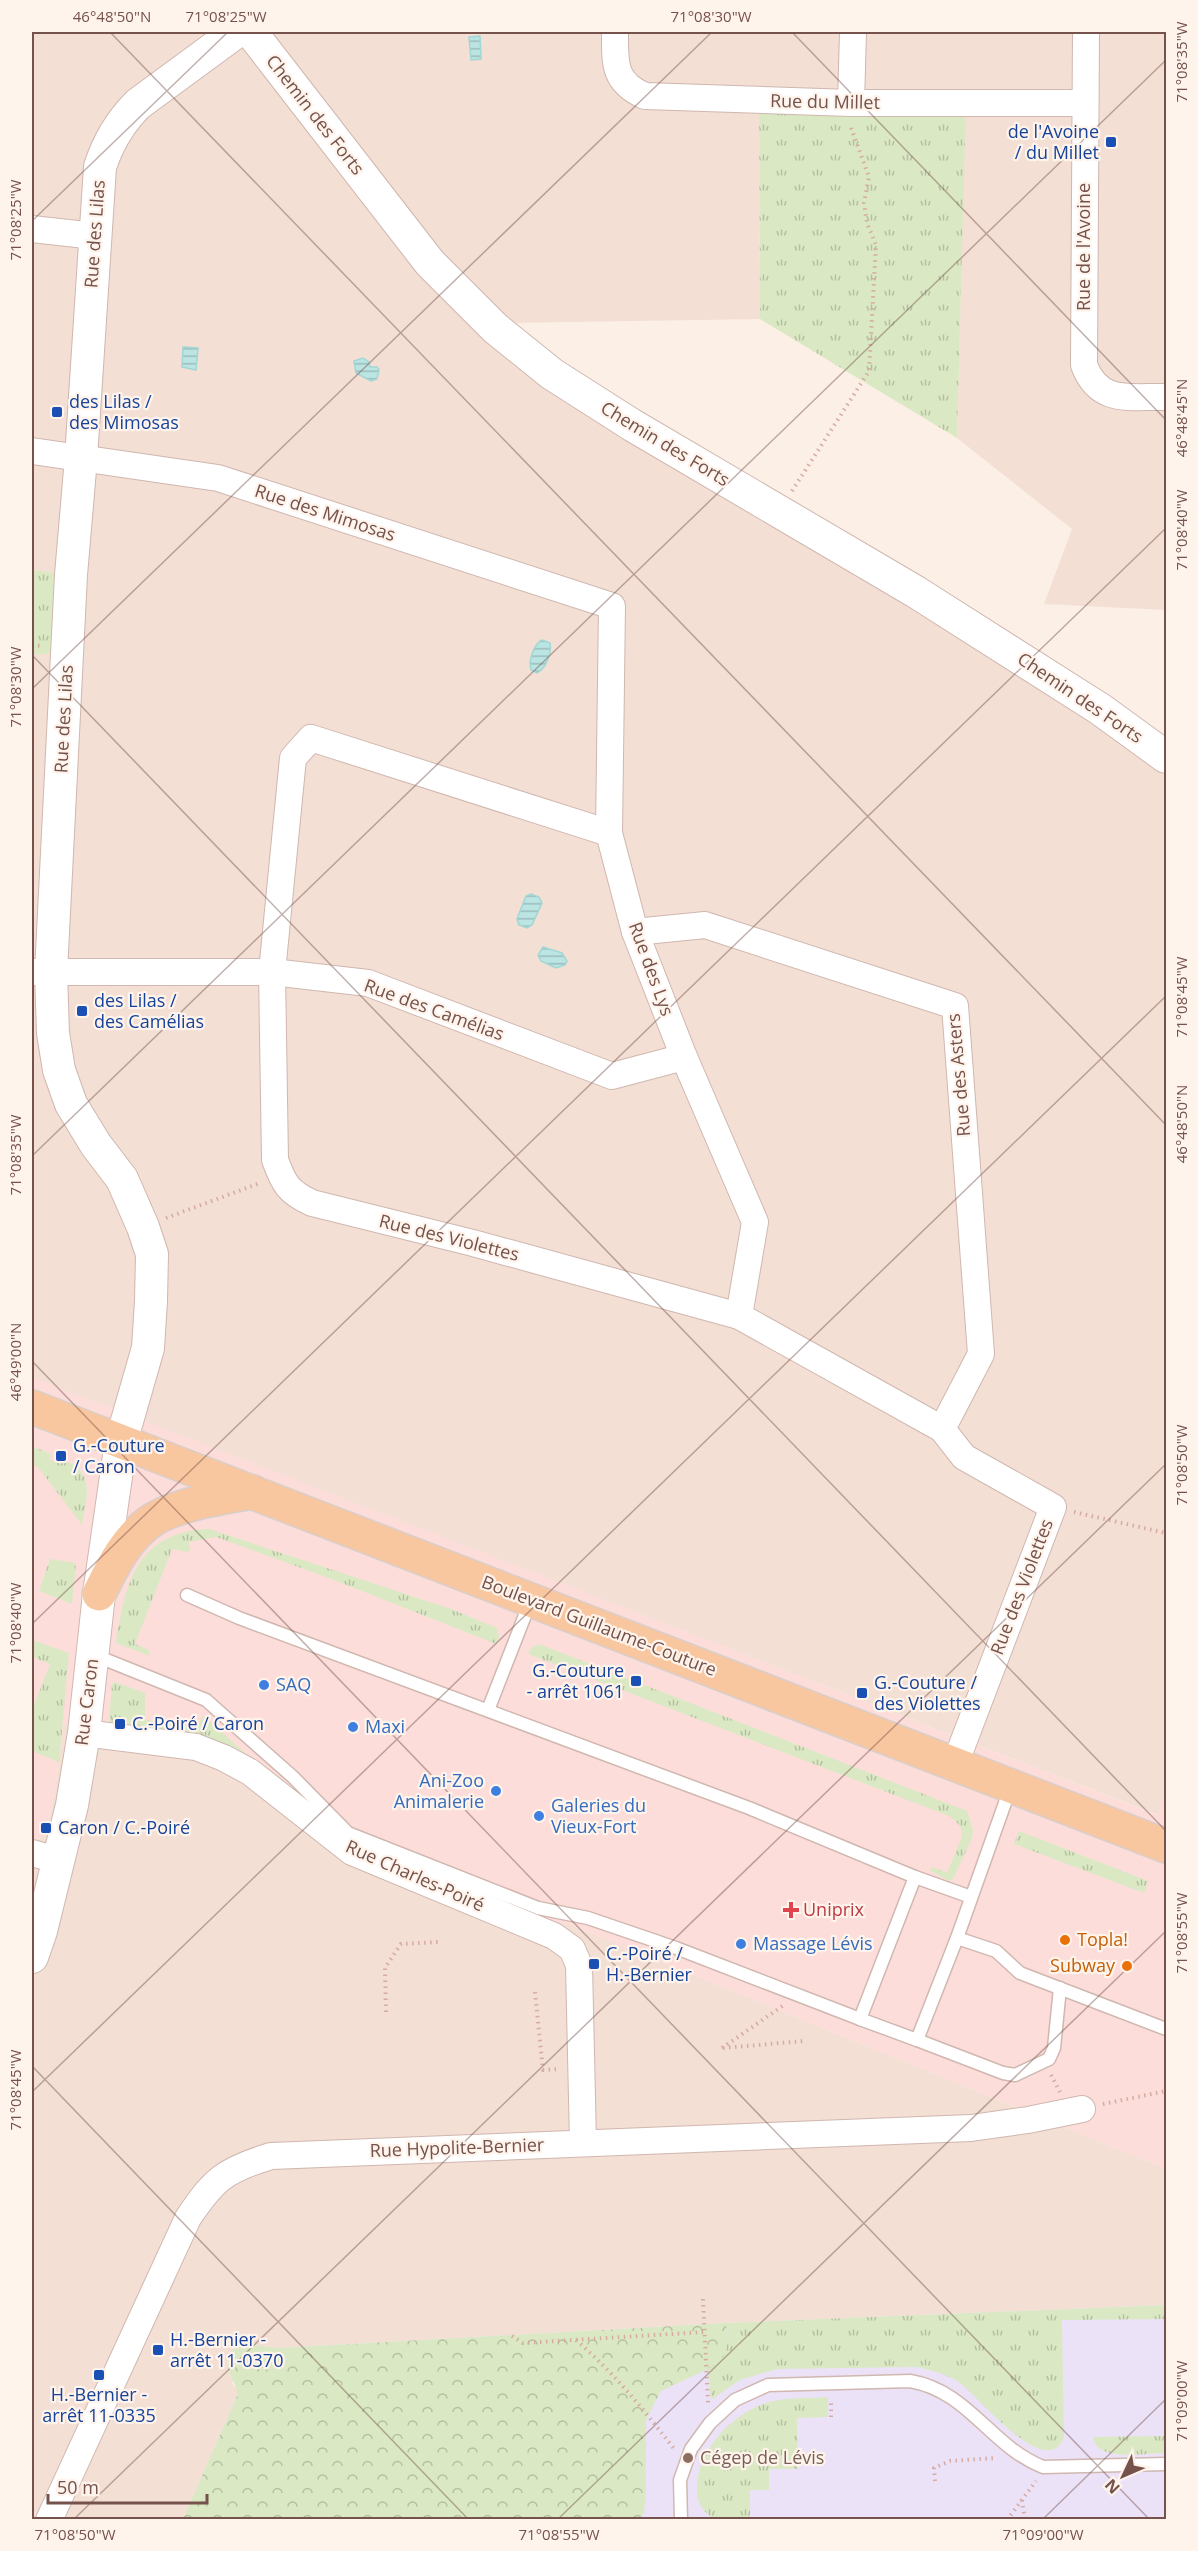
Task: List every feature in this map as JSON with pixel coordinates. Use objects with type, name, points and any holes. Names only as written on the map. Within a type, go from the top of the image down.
[{"type":"main road","name":"Boulevard Guillaume-Couture","points":[[32,1407],[1167,1846]]},
{"type":"main road","points":[[99,1594],[117,1558],[153,1520],[214,1499],[253,1492]]},
{"type":"street","name":"Rue des Lilas","points":[[122,1442],[148,1348],[152,1254],[122,1179],[96,1144],[71,1104],[59,1070],[41,972],[70,575],[81,458],[100,168],[109,141],[125,117],[138,104],[236,32]]},
{"type":"street","name":"Chemin des Forts","points":[[251,32],[430,263],[495,328],[552,374],[632,425],[936,604],[1100,709],[1167,757]]},
{"type":"street","name":"Rue du Millet","points":[[615,32],[615,63],[618,72],[634,91],[645,96],[852,103],[1084,103]]},
{"type":"street","points":[[852,103],[853,32]]},
{"type":"street","name":"Rue de l'Avoine","points":[[1086,32],[1084,365],[1089,380],[1098,389],[1117,396],[1167,397]]},
{"type":"street","points":[[32,229],[95,236]]},
{"type":"street","name":"Rue des Mimosas","points":[[32,451],[218,478],[612,606]]},
{"type":"street","name":"Rue des Lys","points":[[612,606],[609,833],[635,932],[684,1057],[755,1222],[739,1316]]},
{"type":"street","points":[[281,1176],[275,1160],[272,972],[293,758],[311,738],[609,833]]},
{"type":"street","name":"Rue des Asters","points":[[635,932],[705,925],[955,1006],[981,1354],[942,1429]]},
{"type":"street","name":"Rue des Camélias","points":[[41,972],[272,972],[368,983],[612,1076],[684,1057]]},
{"type":"street","name":"Rue des Violettes","points":[[281,1176],[293,1194],[312,1203],[473,1243],[739,1316],[942,1429],[964,1457],[1053,1507],[955,1764]]},
{"type":"street","name":"Rue Caron","points":[[32,1958],[41,1931],[44,1857],[72,1805],[84,1733],[99,1594],[122,1442]]},
{"type":"street","name":"Rue Charles-Poiré","points":[[84,1733],[196,1747],[224,1758],[250,1772],[352,1852],[554,1936],[572,1949],[579,1964],[583,2144]]},
{"type":"street","name":"Rue Hypolite-Bernier","points":[[49,2520],[188,2218],[204,2194],[220,2177],[242,2165],[270,2156],[971,2128],[1076,2110]]},
{"type":"lane","points":[[187,1595],[239,1618],[749,1808],[915,1877],[971,1897]]},
{"type":"lane","points":[[488,1710],[531,1599]]},
{"type":"lane","points":[[93,1654],[206,1700],[293,1777],[348,1833],[538,1908],[588,1918],[676,1948],[1003,2073],[1015,2075],[1049,2059],[1054,2048],[1060,1988]]},
{"type":"lane","points":[[917,2040],[957,1938],[1011,1786]]},
{"type":"lane","points":[[860,2019],[915,1877]]},
{"type":"lane","points":[[957,1938],[996,1952],[1020,1973],[1167,2029]]},
{"type":"lane","points":[[681,2520],[680,2480],[686,2461],[700,2436],[715,2417],[735,2400],[768,2385],[910,2381],[942,2390],[1025,2460],[1043,2467],[1167,2464]]},
{"type":"path","points":[[779,511],[869,371],[876,245],[867,223],[864,203],[869,177],[849,127],[852,103]]},
{"type":"path","points":[[176,1215],[281,1176]]},
{"type":"path","points":[[1053,1507],[1167,1533]]},
{"type":"path","points":[[386,2012],[385,1968],[401,1944],[438,1942]]},
{"type":"path","points":[[535,1992],[543,2070],[581,2068]]},
{"type":"path","points":[[799,1995],[722,2048],[804,2041]]},
{"type":"path","points":[[1043,2061],[1076,2110],[1167,2091]]},
{"type":"path","points":[[703,2299],[708,2404],[715,2417]]},
{"type":"path","points":[[512,2336],[523,2343],[705,2332]]},
{"type":"path","points":[[576,2339],[602,2362],[635,2397],[674,2449],[686,2461]]},
{"type":"path","points":[[935,2481],[934,2468],[950,2461],[996,2458],[1011,2448]]},
{"type":"path","points":[[1007,2520],[1036,2480]]},
{"type":"path","points":[[1022,2500],[1025,2520]]},
{"type":"shaded area","points":[[32,32],[229,32],[388,232],[465,317],[1002,657],[1166,777],[1166,1789],[1158,1815],[32,1378],[32,655],[67,651],[70,575],[32,570]]},
{"type":"shaded area","points":[[256,32],[1166,32],[1166,610],[1044,604],[1072,529],[957,438],[965,103],[759,100],[760,319],[504,323],[423,240]]},
{"type":"shaded area","points":[[32,1377],[1157,1815],[1166,1789],[1166,2169],[569,1924],[547,1924],[356,1846],[175,1733],[63,1724],[56,1783],[46,1835],[37,1840],[32,1839]]},
{"type":"shaded area","points":[[63,1724],[175,1733],[547,1924],[569,1924],[1166,2169],[1166,2305],[726,2323],[279,2348],[251,2345],[232,2383],[238,2390],[237,2396],[183,2519],[32,2520],[32,1839],[37,1840],[46,1835],[56,1783]]},
{"type":"shaded area","name":"Cégep de Lévis","points":[[1166,2305],[1166,2519],[183,2520],[237,2396],[238,2390],[229,2372],[229,2358],[233,2349],[251,2345],[279,2348],[726,2323]]},
{"type":"green space","points":[[759,100],[966,103],[957,438],[760,319]]},
{"type":"green space","points":[[32,570],[71,575],[67,652],[32,655]]},
{"type":"green space","points":[[32,1446],[51,1454],[50,1460],[61,1464],[63,1459],[81,1471],[87,1486],[82,1525],[38,1467],[32,1465]]},
{"type":"green space","points":[[209,1529],[451,1609],[497,1628],[499,1637],[496,1644],[334,1580],[216,1537],[189,1542],[190,1550],[187,1552],[172,1549],[135,1644],[149,1650],[150,1656],[116,1643],[130,1581],[150,1550],[165,1540],[185,1532]]},
{"type":"green space","points":[[50,1559],[76,1563],[72,1604],[39,1591]]},
{"type":"green space","points":[[32,1640],[69,1653],[59,1762],[32,1751],[32,1710],[50,1664],[32,1657]]},
{"type":"green space","points":[[539,1644],[967,1811],[973,1830],[972,1838],[953,1879],[949,1881],[929,1870],[933,1867],[947,1873],[962,1836],[959,1824],[949,1816],[528,1654],[531,1648]]},
{"type":"green space","points":[[116,1682],[145,1693],[145,1720],[197,1727],[203,1715],[257,1764],[112,1725],[109,1720],[112,1684]]},
{"type":"green space","points":[[1019,1831],[1148,1881],[1144,1893],[1014,1844]]},
{"type":"green space","points":[[1166,2305],[1166,2319],[1062,2320],[1064,2437],[1055,2448],[1043,2450],[1028,2444],[996,2418],[960,2383],[933,2371],[916,2367],[777,2369],[740,2380],[711,2400],[708,2369],[720,2358],[725,2349],[726,2323]]},
{"type":"green space","points":[[726,2323],[727,2348],[722,2358],[708,2369],[661,2391],[646,2420],[646,2494],[644,2513],[639,2519],[183,2519],[237,2396],[228,2364],[233,2349],[251,2345],[279,2348]]},
{"type":"green space","points":[[828,2397],[828,2417],[797,2418],[798,2469],[769,2469],[769,2490],[750,2490],[750,2519],[718,2519],[704,2511],[697,2496],[701,2466],[706,2453],[723,2431],[744,2413],[764,2403]]},
{"type":"green space","points":[[1166,2436],[1166,2453],[1135,2455],[1103,2450],[1096,2445],[1093,2437]]},
{"type":"water","points":[[480,36],[481,59],[471,60],[469,37]]},
{"type":"water","points":[[183,347],[198,348],[196,370],[182,367]]},
{"type":"water","points":[[363,358],[369,362],[370,367],[377,367],[379,370],[377,379],[371,381],[356,373],[354,361]]},
{"type":"water","points":[[542,640],[550,643],[550,651],[546,664],[537,673],[531,670],[530,662],[534,649]]},
{"type":"water","points":[[531,894],[539,897],[542,903],[532,925],[527,928],[519,925],[517,919],[526,896]]},
{"type":"water","points":[[543,947],[562,953],[567,961],[565,965],[556,968],[541,961],[538,955]]},
{"type":"place","name":"de l'Avoine / du Millet","points":[[1111,142]]},
{"type":"place","name":"des Lilas / des Mimosas","points":[[57,412]]},
{"type":"place","name":"des Lilas / des Camélias","points":[[82,1011]]},
{"type":"place","name":"G.-Couture / Caron","points":[[61,1456]]},
{"type":"place","name":"G.-Couture - arrêt 1061","points":[[636,1681]]},
{"type":"place","name":"SAQ","points":[[264,1685]]},
{"type":"place","name":"G.-Couture / des Violettes","points":[[862,1693]]},
{"type":"place","name":"C.-Poiré / Caron","points":[[120,1724]]},
{"type":"place","name":"Maxi","points":[[353,1727]]},
{"type":"place","name":"Ani-Zoo Animalerie","points":[[496,1791]]},
{"type":"place","name":"Galeries du Vieux-Fort","points":[[539,1816]]},
{"type":"place","name":"Caron / C.-Poiré","points":[[46,1828]]},
{"type":"place","name":"Uniprix","points":[[791,1910]]},
{"type":"place","name":"Topla!","points":[[1065,1940]]},
{"type":"place","name":"Massage Lévis","points":[[741,1944]]},
{"type":"place","name":"C.-Poiré / H.-Bernier","points":[[594,1964]]},
{"type":"place","name":"Subway","points":[[1127,1966]]},
{"type":"place","name":"H.-Bernier - arrêt 11-0370","points":[[158,2350]]},
{"type":"place","name":"H.-Bernier - arrêt 11-0335","points":[[99,2375]]},
{"type":"place","name":"Cégep de Lévis","points":[[688,2458]]}]
